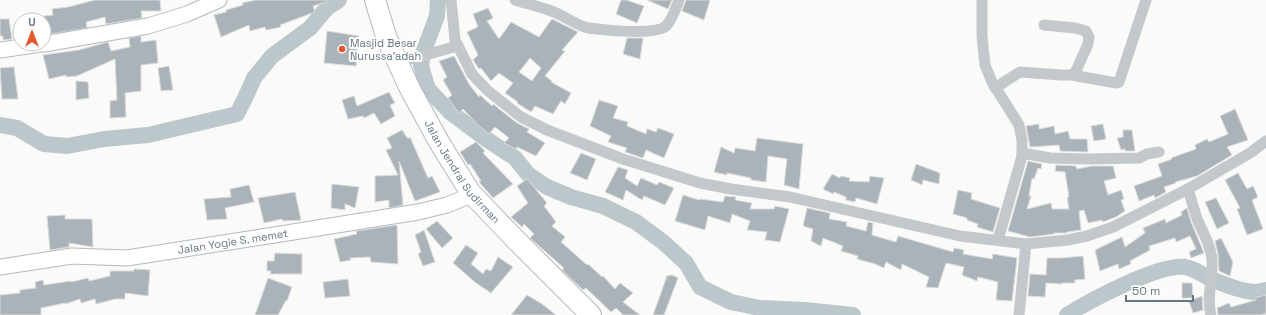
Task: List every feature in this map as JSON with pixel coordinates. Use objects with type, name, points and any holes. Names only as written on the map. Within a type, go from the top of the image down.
[{"type":"highway","name":"Jalan Jendral Sudirman","points":[[364,0],[368,16],[400,62]]},
{"type":"highway","name":"Jalan Jendral Sudirman","points":[[375,0],[387,39],[400,62],[416,116],[467,195],[533,272],[579,315]]},
{"type":"highway","name":"Jalan Jendral Sudirman","points":[[467,195],[591,315]]},
{"type":"street","points":[[52,42],[148,26],[187,14],[219,0]]},
{"type":"street","points":[[451,0],[455,40],[472,74],[487,90],[521,117],[554,133],[623,159],[700,183],[790,197],[960,236],[1026,244],[1068,240],[1087,236],[1113,227],[1188,189],[1244,156],[1266,141]]},
{"type":"street","points":[[515,0],[555,13],[580,26],[588,28],[649,32],[659,30],[667,26],[679,0]]},
{"type":"street","points":[[982,0],[982,36],[985,65],[995,88],[1019,125],[1022,140],[1022,153],[998,240]]},
{"type":"street","points":[[995,88],[1020,72],[1061,76],[1072,75],[1116,83],[1119,82],[1146,0]]},
{"type":"street","points":[[1044,25],[1075,28],[1088,34],[1088,44],[1076,71],[1072,75]]},
{"type":"street","points":[[400,62],[457,46]]},
{"type":"street","points":[[0,50],[12,48]]},
{"type":"street","points":[[1022,153],[1050,158],[1087,159],[1139,158],[1147,154],[1159,152]]},
{"type":"street","points":[[1188,189],[1211,253],[1212,261],[1208,307],[1211,315]]},
{"type":"street","name":"Jalan Yogie S. memet","points":[[0,267],[72,256],[127,258],[418,212],[447,205],[467,195]]},
{"type":"street","points":[[1019,315],[1026,244]]},
{"type":"building","points":[[95,0],[160,0],[161,11],[141,11],[142,18],[106,24],[105,17],[86,22],[87,28],[52,34],[52,9],[68,7]]},
{"type":"building","points":[[256,0],[326,0],[326,2],[313,6],[315,12],[280,25],[281,27],[266,30],[265,27],[250,31],[249,25],[221,37],[214,15],[243,5],[242,3]]},
{"type":"building","points":[[621,0],[626,0],[644,6],[637,23],[616,14]]},
{"type":"building","points":[[647,0],[672,0],[668,9]]},
{"type":"building","points":[[686,0],[710,0],[704,20],[682,11]]},
{"type":"building","points":[[488,8],[493,18],[487,21],[499,39],[511,22],[539,37],[552,19],[578,32],[562,50],[565,51],[545,76],[552,81],[551,82],[571,93],[565,104],[561,101],[553,114],[535,106],[531,112],[505,93],[513,83],[499,73],[491,81],[481,68],[479,69],[473,60],[478,55],[467,32],[478,27],[473,14]],"holes":[[[530,58],[541,68],[532,81],[519,72]]]},
{"type":"building","points":[[0,19],[9,19],[12,39],[3,40],[3,36],[0,36]]},
{"type":"building","name":"Masjid Besar Nurussa'adah","points":[[327,31],[359,36],[356,66],[324,63]]},
{"type":"building","points":[[141,36],[141,42],[156,40],[158,63],[141,65],[141,91],[125,93],[126,117],[110,118],[110,101],[117,100],[115,59],[77,76],[66,77],[66,75],[49,79],[43,55],[79,50],[108,42],[111,51],[130,47],[129,38]]},
{"type":"building","points":[[627,38],[643,38],[640,59],[623,54]]},
{"type":"building","points":[[454,56],[469,84],[479,97],[480,95],[492,106],[493,104],[517,123],[529,129],[527,132],[545,143],[536,156],[504,143],[509,138],[495,127],[489,134],[463,109],[459,113],[448,98],[452,95],[443,80],[447,77],[439,61]]},
{"type":"building","points":[[169,66],[173,90],[161,91],[158,68]]},
{"type":"building","points":[[14,67],[18,99],[2,99],[0,68]]},
{"type":"building","points":[[76,81],[88,82],[89,98],[76,100]]},
{"type":"building","points":[[389,92],[395,103],[390,105],[395,116],[381,124],[374,113],[364,118],[363,116],[348,119],[342,100],[354,96],[357,106]]},
{"type":"building","points":[[599,100],[618,106],[613,118],[628,122],[627,126],[646,134],[647,129],[656,132],[658,128],[674,134],[664,158],[646,150],[643,158],[625,152],[627,148],[608,142],[611,136],[590,126]]},
{"type":"building","points":[[1235,109],[1248,140],[1227,147],[1232,155],[1197,176],[1175,182],[1176,183],[1164,187],[1166,192],[1155,198],[1154,195],[1139,201],[1134,186],[1162,176],[1158,164],[1196,149],[1195,145],[1207,139],[1209,142],[1228,134],[1220,116]]},
{"type":"building","points":[[1039,124],[1039,129],[1054,126],[1055,134],[1068,131],[1070,139],[1087,139],[1088,152],[1060,151],[1059,145],[1030,147],[1026,126]]},
{"type":"building","points":[[1103,124],[1106,139],[1094,141],[1091,126]]},
{"type":"building","points":[[402,130],[408,139],[410,137],[428,178],[432,176],[440,192],[415,201],[399,161],[403,205],[389,208],[389,200],[375,202],[375,176],[398,175],[386,150],[392,148],[387,138]]},
{"type":"building","points":[[1123,130],[1132,130],[1135,151],[1125,151],[1125,149],[1121,150],[1117,138],[1123,137]]},
{"type":"building","points":[[757,138],[803,144],[799,189],[784,185],[787,159],[768,156],[766,182],[751,180],[751,178],[727,173],[727,175],[714,172],[721,147],[734,153],[735,148],[755,151]]},
{"type":"building","points":[[476,142],[485,151],[483,153],[513,184],[493,198],[479,182],[481,181],[460,152]]},
{"type":"building","points":[[581,153],[596,159],[587,180],[570,173]]},
{"type":"building","points":[[1028,161],[1042,164],[1041,169],[1038,168],[1034,179],[1032,178],[1029,196],[1031,196],[1027,209],[1051,203],[1052,209],[1069,209],[1067,197],[1069,197],[1065,172],[1055,171],[1056,165],[1076,166],[1077,169],[1092,166],[1113,166],[1116,178],[1104,181],[1108,195],[1121,190],[1124,199],[1121,200],[1125,211],[1116,217],[1103,222],[1102,220],[1088,223],[1084,210],[1079,211],[1081,230],[1067,233],[1054,233],[1030,237],[1008,231]]},
{"type":"building","points":[[916,164],[940,173],[939,184],[923,180],[922,185],[911,180]]},
{"type":"building","points":[[618,167],[628,170],[625,178],[637,186],[641,178],[657,185],[659,182],[674,188],[665,205],[644,196],[642,200],[626,190],[623,200],[605,192]]},
{"type":"building","points":[[1238,173],[1247,189],[1253,186],[1258,197],[1252,200],[1263,229],[1247,235],[1237,209],[1240,208],[1225,180]]},
{"type":"building","points":[[832,174],[840,178],[841,176],[850,178],[849,181],[869,182],[870,176],[884,178],[877,204],[856,198],[855,202],[846,200],[846,197],[834,192],[833,194],[823,189]]},
{"type":"building","points":[[527,179],[547,203],[544,206],[556,222],[552,226],[565,237],[561,242],[587,265],[588,264],[602,277],[603,276],[615,289],[620,283],[633,293],[623,302],[640,315],[623,315],[616,308],[611,312],[586,288],[583,290],[562,270],[564,268],[530,238],[534,234],[524,224],[522,227],[511,217],[528,203],[517,186]]},
{"type":"building","points":[[332,184],[359,187],[355,208],[345,204],[345,210],[331,208]]},
{"type":"building","points":[[249,185],[254,202],[225,208],[227,219],[207,220],[204,199],[231,197],[230,189]]},
{"type":"building","points":[[958,190],[972,193],[971,199],[1000,208],[993,232],[977,227],[978,224],[967,220],[967,218],[953,214]]},
{"type":"building","points":[[295,192],[301,220],[283,221],[282,219],[264,223],[258,198]]},
{"type":"building","points":[[683,195],[699,200],[723,202],[725,196],[736,197],[735,200],[752,203],[750,209],[774,209],[775,206],[789,209],[780,242],[765,240],[767,232],[747,230],[750,221],[732,214],[730,223],[708,216],[705,230],[675,221]]},
{"type":"building","points":[[1216,198],[1229,223],[1217,229],[1205,202]]},
{"type":"building","points":[[807,208],[830,213],[829,219],[847,222],[846,226],[866,231],[868,222],[873,223],[872,235],[896,242],[898,236],[953,252],[954,248],[964,250],[963,254],[992,259],[993,254],[1017,258],[1012,301],[996,300],[998,282],[978,277],[977,281],[962,275],[964,267],[946,263],[938,288],[926,287],[929,277],[902,264],[901,270],[886,262],[884,268],[857,259],[858,256],[841,251],[843,246],[823,238],[821,246],[811,241],[813,229],[803,226]]},
{"type":"building","points":[[1187,208],[1191,222],[1204,253],[1191,258],[1189,252],[1196,249],[1190,236],[1176,242],[1175,238],[1149,246],[1150,250],[1130,261],[1131,264],[1119,269],[1118,264],[1100,271],[1095,250],[1122,237],[1125,247],[1145,233],[1143,228],[1165,219],[1166,223],[1182,215],[1181,212]]},
{"type":"building","points":[[65,215],[65,219],[92,219],[93,247],[69,243],[69,247],[50,250],[47,216]]},
{"type":"building","points":[[437,221],[453,238],[442,248],[426,229]]},
{"type":"building","points":[[397,225],[398,264],[371,262],[370,257],[350,258],[351,260],[340,262],[334,239],[357,234],[356,231]]},
{"type":"building","points":[[424,230],[435,262],[423,266],[418,254],[421,252],[415,235]]},
{"type":"building","points":[[1221,238],[1233,262],[1230,276],[1219,271],[1218,254],[1215,241]]},
{"type":"building","points":[[466,245],[478,253],[471,264],[483,274],[486,269],[491,271],[498,257],[513,267],[491,293],[476,283],[453,263]]},
{"type":"building","points":[[275,253],[302,254],[302,274],[270,274],[271,271],[267,271],[267,261],[274,261]]},
{"type":"building","points":[[1083,256],[1085,279],[1075,280],[1075,283],[1046,283],[1045,297],[1028,296],[1030,274],[1046,275],[1047,258]]},
{"type":"building","points":[[134,269],[150,270],[148,296],[125,293],[125,299],[115,299],[96,304],[95,299],[81,303],[80,299],[65,304],[41,308],[41,315],[0,315],[0,295],[20,293],[20,290],[36,288],[35,282],[43,280],[44,285],[71,282],[88,278],[89,281],[110,276],[110,271],[134,271]]},
{"type":"building","points":[[672,275],[678,278],[664,315],[653,315],[667,276]]},
{"type":"building","points":[[268,278],[292,287],[287,301],[286,300],[278,315],[255,315]]},
{"type":"building","points":[[348,279],[350,296],[325,298],[323,282]]},
{"type":"building","points":[[1182,283],[1192,283],[1193,298],[1182,298]]},
{"type":"building","points":[[527,295],[542,304],[556,315],[511,315]]},
{"type":"building","points":[[1266,295],[1266,314],[1218,315],[1217,308],[1229,303],[1231,307],[1256,300],[1255,298]]},
{"type":"building","points":[[1202,296],[1203,310],[1193,313],[1189,301]]},
{"type":"waterway","points":[[0,125],[17,128],[44,144],[67,146],[104,139],[148,135],[237,114],[254,78],[272,56],[310,28],[327,8],[339,0]]},
{"type":"waterway","points":[[438,0],[437,16],[423,53],[421,66],[428,89],[450,112],[486,139],[515,158],[528,174],[547,187],[571,197],[603,206],[636,222],[663,242],[686,263],[700,287],[731,302],[760,308],[805,310],[853,315]]},
{"type":"waterway","points":[[1067,315],[1125,284],[1174,267],[1191,268],[1218,282],[1243,290],[1254,292],[1266,290]]},
{"type":"place","name":"Masjid Besar Nurussa'adah","points":[[342,49]]}]
